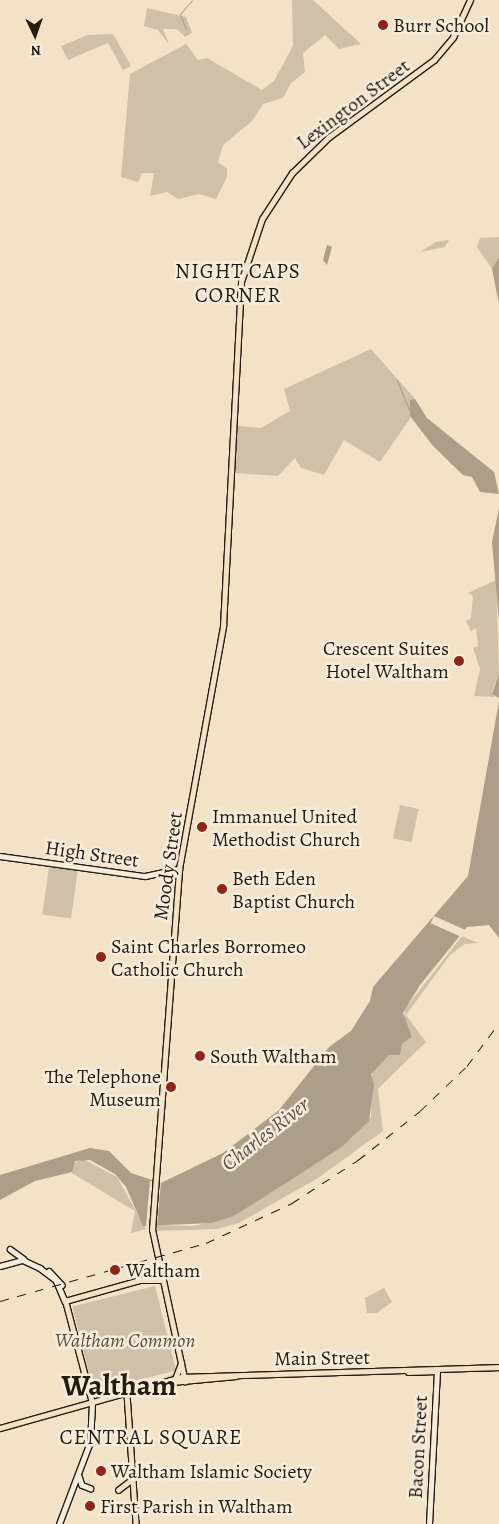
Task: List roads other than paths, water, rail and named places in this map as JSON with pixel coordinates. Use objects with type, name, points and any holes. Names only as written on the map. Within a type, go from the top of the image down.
[{"type":"main road","name":"Lexington Street","points":[[234,412],[240,284],[267,209],[311,152],[439,56],[455,34],[470,0]]},
{"type":"main road","name":"Moody Street","points":[[185,1380],[182,1360],[159,1272],[152,1226],[179,869],[221,645],[234,412]]},
{"type":"main road","name":"High Street","points":[[0,856],[145,876],[179,869]]},
{"type":"main road","points":[[10,1249],[55,1279],[65,1301],[92,1403],[91,1435],[80,1472],[59,1524]]},
{"type":"main road","points":[[0,1266],[14,1262],[27,1262]]},
{"type":"main road","points":[[65,1301],[136,1281],[159,1272]]},
{"type":"main road","points":[[136,1281],[161,1281]]},
{"type":"main road","points":[[170,1382],[179,1374],[182,1360]]},
{"type":"main road","name":"Main Street","points":[[0,1428],[170,1382],[185,1380],[238,1375],[408,1372],[499,1367]]},
{"type":"main road","name":"Bacon Street","points":[[429,1524],[437,1371]]},
{"type":"main road","points":[[128,1394],[130,1478],[136,1524]]},
{"type":"main road","points":[[80,1472],[80,1482],[90,1488]]},
{"type":"main road","points":[[118,1490],[127,1487],[130,1478]]},
{"type":"water","points":[[327,245],[332,247],[327,265],[323,260]]},
{"type":"water","points":[[499,257],[499,304],[492,269]]},
{"type":"water","points":[[415,399],[427,418],[494,472],[499,494],[480,492],[472,477],[463,475],[433,446],[410,416],[410,400]]},
{"type":"water","points":[[499,508],[499,621],[492,542]]},
{"type":"water","points":[[499,673],[499,698],[492,694]]},
{"type":"water","name":"Charles River","points":[[499,701],[499,938],[489,925],[467,927],[420,985],[403,1013],[412,1037],[402,1044],[400,1055],[389,1055],[371,1074],[374,1085],[369,1121],[343,1146],[291,1180],[232,1217],[211,1223],[143,1226],[126,1187],[115,1174],[90,1160],[75,1161],[72,1172],[35,1181],[0,1200],[0,1175],[90,1148],[109,1151],[131,1173],[161,1183],[223,1153],[279,1110],[329,1047],[351,1031],[370,1001],[373,987],[468,876]]},
{"type":"waterway","points":[[186,29],[180,14],[192,0]]},
{"type":"waterway","points":[[397,380],[409,410]]},
{"type":"railway","points":[[0,1301],[206,1243],[292,1203],[358,1160],[420,1111],[467,1066],[499,1023]]},
{"type":"place","name":"Burr School","points":[[383,25]]},
{"type":"place","name":"Crescent Suites Hotel Waltham","points":[[459,661]]},
{"type":"place","name":"Immanuel United Methodist Church","points":[[202,827]]},
{"type":"place","name":"Beth Eden Baptist Church","points":[[222,889]]},
{"type":"place","name":"Saint Charles Borromeo Catholic Church","points":[[101,957]]},
{"type":"place","name":"South Waltham","points":[[200,1056]]},
{"type":"place","name":"The Telephone Museum","points":[[171,1087]]},
{"type":"place","name":"Waltham","points":[[115,1270]]},
{"type":"place","name":"Waltham Islamic Society","points":[[101,1471]]},
{"type":"place","name":"First Parish in Waltham","points":[[90,1506]]},
{"type":"district","name":"NIGHT CAPS CORNER","points":[[238,283]]},
{"type":"district","name":"Waltham","points":[[119,1385]]},
{"type":"district","name":"CENTRAL SQUARE","points":[[151,1437]]},
{"type":"park label","name":"Waltham Common","points":[[125,1340]]}]
